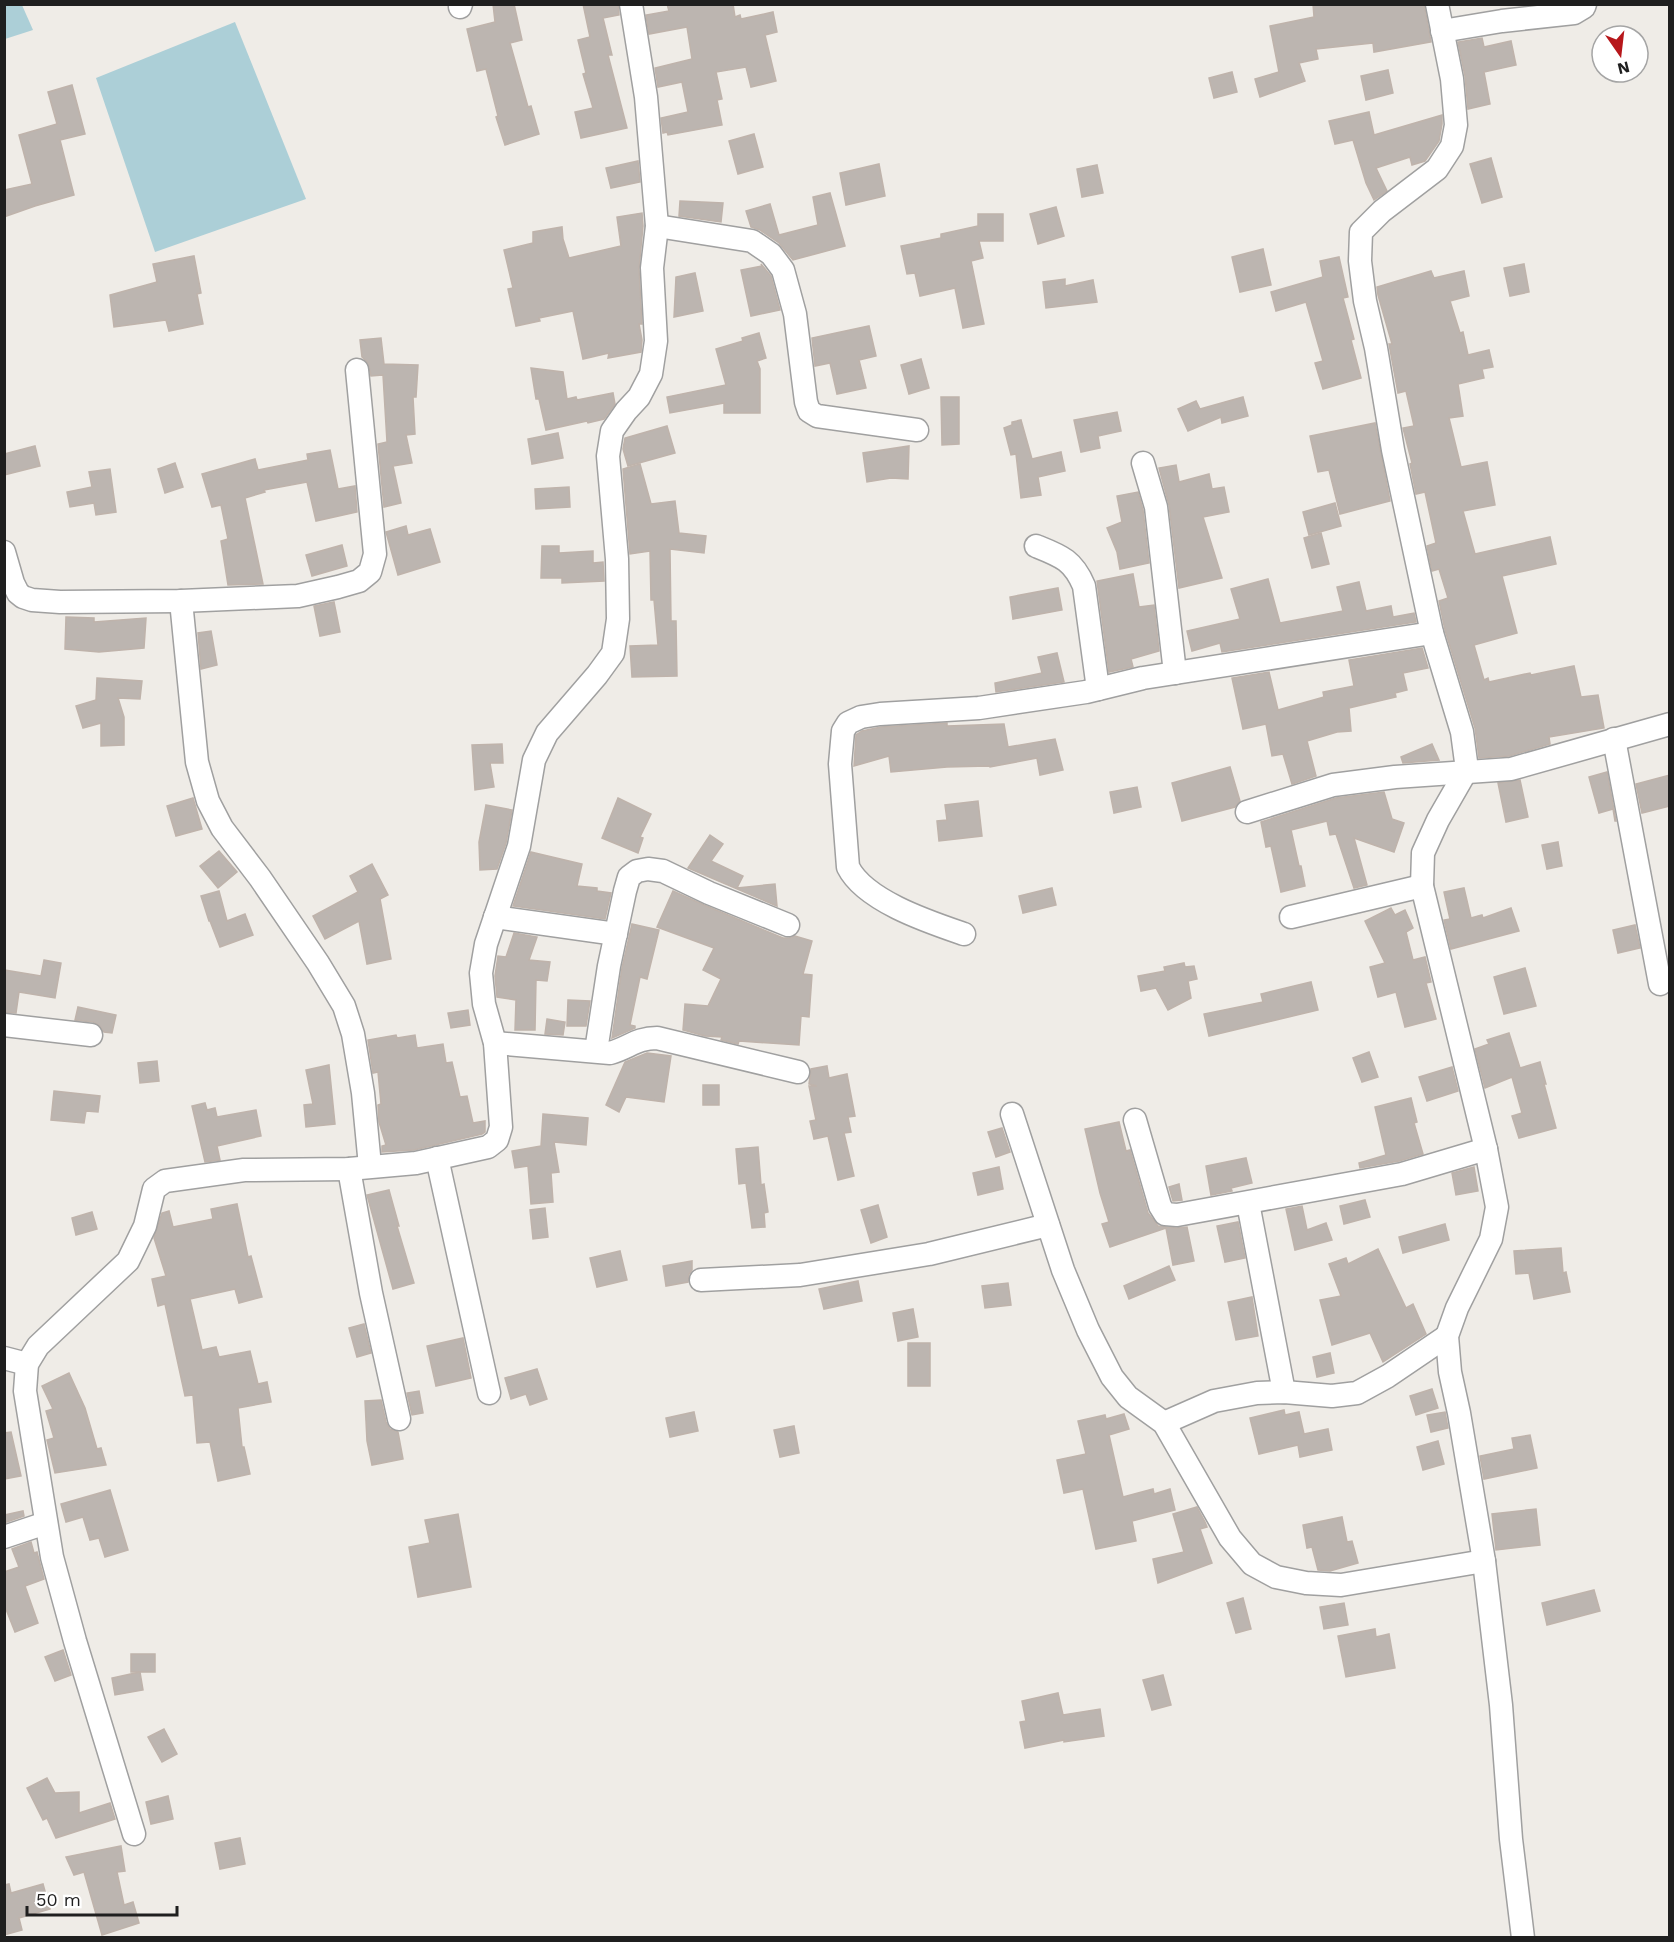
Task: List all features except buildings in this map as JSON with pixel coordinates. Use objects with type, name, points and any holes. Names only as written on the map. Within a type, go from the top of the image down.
[{"type":"street","points":[[134,1834],[52,1557],[25,1391],[27,1364],[38,1346],[128,1260],[145,1226],[154,1189],[165,1180],[244,1170],[360,1168],[416,1163],[488,1147],[497,1140],[501,1127],[495,1042],[484,1004],[481,973],[486,944],[519,846],[534,760],[547,733],[613,653],[618,619],[617,559],[608,456],[612,431],[639,397],[651,374],[656,341],[652,268],[657,226],[646,97],[631,4]]},
{"type":"street","points":[[1437,4],[1452,79],[1456,125],[1452,146],[1437,169],[1382,211],[1361,232],[1360,252],[1365,301],[1376,348],[1393,450],[1432,633],[1462,732],[1466,762],[1465,772],[1438,820],[1423,853],[1422,886],[1486,1149],[1497,1207],[1491,1239],[1457,1308],[1447,1336],[1450,1372],[1484,1561],[1501,1705],[1511,1839],[1523,1938]]},
{"type":"street","points":[[1442,31],[1502,21],[1574,13],[1585,4]]},
{"type":"street","points":[[657,226],[752,242],[771,254],[783,270],[795,314],[803,389],[809,411],[817,416],[917,430]]},
{"type":"street","points":[[4,552],[18,592],[23,597],[32,600],[181,601],[298,596],[359,581],[370,572],[375,554],[357,370]]},
{"type":"street","points":[[1143,463],[1156,507],[1175,673]]},
{"type":"street","points":[[1036,546],[1063,556],[1078,571],[1084,586],[1098,689]]},
{"type":"street","points":[[181,601],[197,762],[208,801],[222,828],[318,963],[344,1006],[353,1034],[363,1093],[360,1168],[371,1293],[399,1419]]},
{"type":"street","points":[[964,934],[915,918],[863,887],[853,878],[848,867],[840,764],[843,731],[848,723],[861,717],[880,714],[979,708],[1098,689],[1143,678],[1432,633]]},
{"type":"street","points":[[1247,812],[1333,785],[1395,777],[1511,769],[1670,724]]},
{"type":"street","points":[[1614,739],[1660,984]]},
{"type":"street","points":[[596,1051],[616,934],[629,877],[637,871],[648,868],[663,870],[709,893],[788,925]]},
{"type":"street","points":[[1291,917],[1422,886]]},
{"type":"street","points":[[495,917],[616,934]]},
{"type":"street","points":[[4,1025],[91,1035]]},
{"type":"street","points":[[495,1042],[610,1053],[622,1050],[643,1038],[657,1038],[798,1072]]},
{"type":"street","points":[[1012,1114],[1063,1270],[1088,1330],[1112,1377],[1128,1397],[1164,1423],[1230,1538],[1252,1564],[1276,1577],[1306,1583],[1341,1585],[1484,1561]]},
{"type":"street","points":[[1135,1120],[1164,1214],[1177,1215],[1402,1174],[1486,1149]]},
{"type":"street","points":[[437,1158],[489,1393]]},
{"type":"street","points":[[1248,1203],[1284,1392]]},
{"type":"street","points":[[701,1280],[800,1275],[896,1260],[1048,1225]]},
{"type":"street","points":[[1164,1423],[1214,1401],[1257,1393],[1284,1392],[1332,1396],[1357,1393],[1388,1376],[1447,1336]]},
{"type":"street","points":[[4,1358],[27,1364]]},
{"type":"street","points":[[4,1537],[46,1523]]},
{"type":"water","points":[[5,4],[22,5],[33,30],[5,39]]},
{"type":"water","points":[[235,22],[306,199],[155,252],[96,78]]}]
